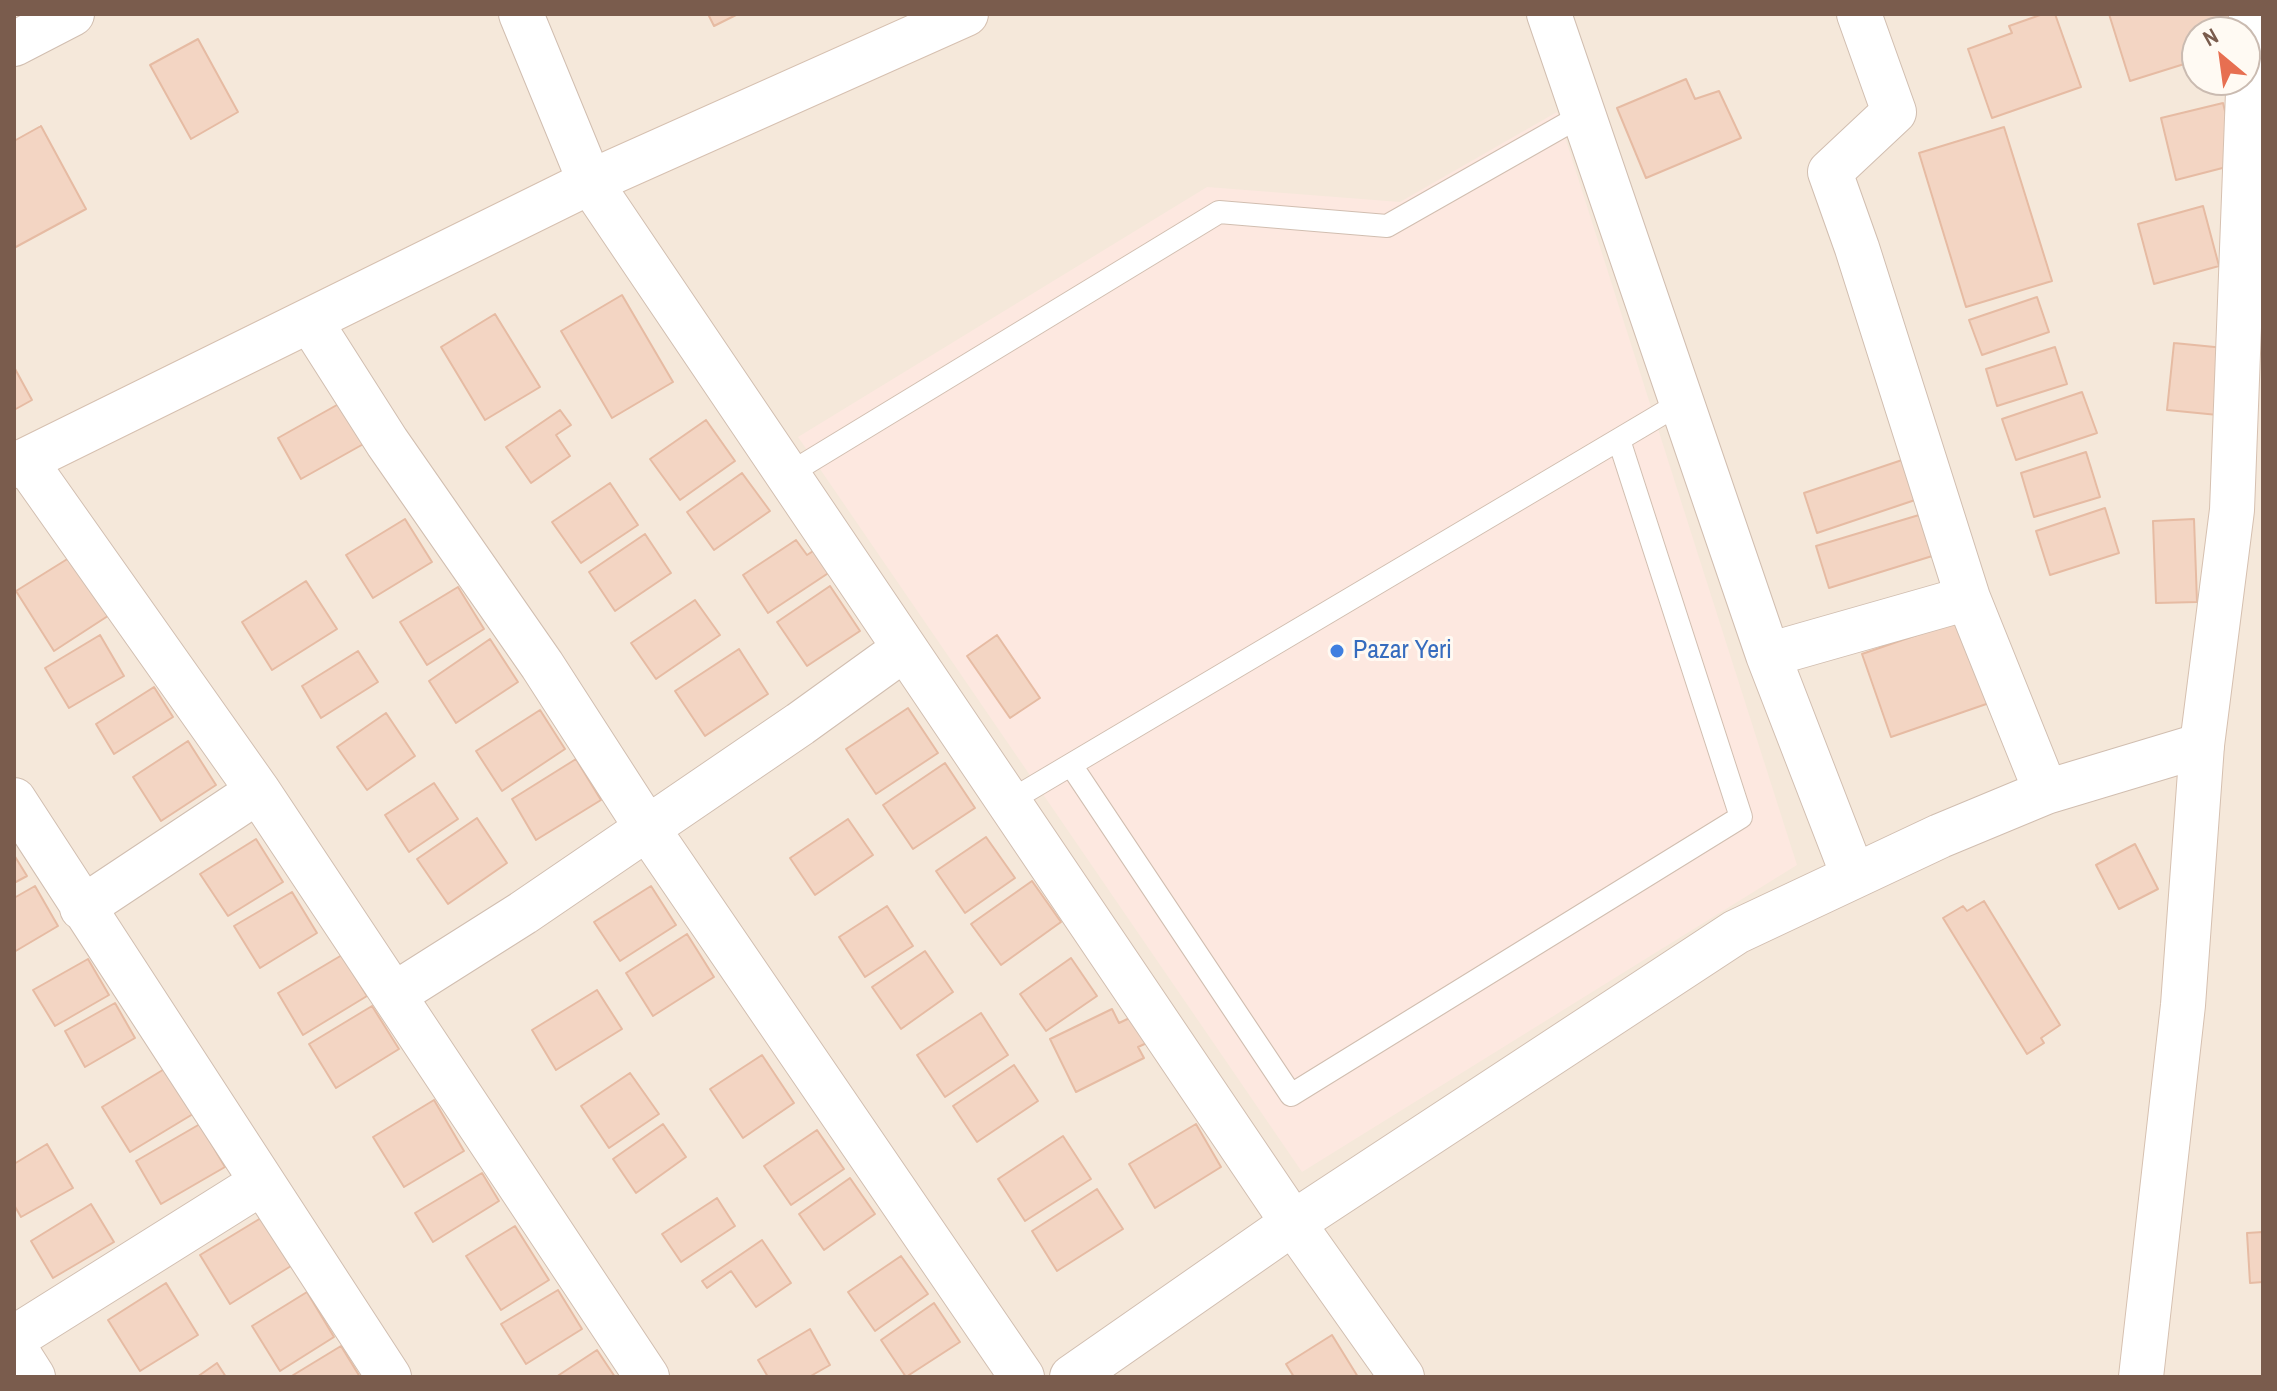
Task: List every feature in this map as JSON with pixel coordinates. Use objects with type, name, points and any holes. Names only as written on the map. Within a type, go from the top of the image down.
[{"type":"street","points":[[14,44],[72,14]]},
{"type":"street","points":[[521,14],[590,182],[1293,1223],[1402,1377]]},
{"type":"street","points":[[1549,14],[1768,655],[1853,875]]},
{"type":"street","points":[[1859,14],[1894,112],[1830,172],[1968,598],[2046,792]]},
{"type":"street","points":[[2141,1377],[2183,1005],[2202,745],[2232,510],[2250,426],[2251,14]]},
{"type":"street","points":[[647,1377],[258,791],[19,464],[590,182],[963,15]]},
{"type":"street","points":[[310,321],[387,442],[542,665],[647,828],[1022,1377]]},
{"type":"street","points":[[1768,655],[1968,598]]},
{"type":"street","points":[[395,994],[523,913],[800,724],[904,649]]},
{"type":"street","points":[[1072,1377],[1293,1223],[1736,932],[1853,875],[2046,792],[2202,745]]},
{"type":"street","points":[[82,908],[258,791]]},
{"type":"street","points":[[14,800],[389,1377]]},
{"type":"street","points":[[14,1338],[261,1183]]},
{"type":"street","points":[[14,1347],[33,1377]]},
{"type":"lane","points":[[787,475],[1219,212],[1387,226],[1584,114]]},
{"type":"lane","points":[[1008,802],[1682,402]]},
{"type":"lane","points":[[1071,765],[1291,1095],[1741,817],[1619,440]]},
{"type":"shaded area","points":[[14,14],[2263,14],[2263,1377],[14,1377]]},
{"type":"shaded area","name":"Pazar Yeri","points":[[1557,112],[1797,865],[1302,1172],[798,437],[1207,187],[1400,202]]},
{"type":"building","points":[[708,14],[738,14],[714,26]]},
{"type":"building","points":[[2043,14],[2055,14],[2081,87],[1992,118],[1968,49],[2012,33],[2009,26]]},
{"type":"building","points":[[2109,14],[2231,14],[2181,16],[2181,65],[2130,81]]},
{"type":"building","points":[[198,39],[238,112],[191,139],[150,65]]},
{"type":"building","points":[[1686,79],[1695,99],[1719,91],[1741,138],[1646,178],[1617,108]]},
{"type":"building","points":[[2223,103],[2238,164],[2176,180],[2161,118]]},
{"type":"building","points":[[41,126],[86,209],[14,248],[14,141]]},
{"type":"building","points":[[2004,127],[2052,281],[1966,307],[1919,153]]},
{"type":"building","points":[[2203,206],[2219,266],[2154,284],[2138,224]]},
{"type":"building","points":[[622,295],[673,382],[612,418],[561,331]]},
{"type":"building","points":[[2037,297],[2049,332],[1982,355],[1969,320]]},
{"type":"building","points":[[495,314],[540,387],[485,420],[441,347]]},
{"type":"building","points":[[2174,343],[2235,349],[2228,416],[2167,410]]},
{"type":"building","points":[[2055,347],[2067,384],[1997,406],[1986,369]]},
{"type":"building","points":[[14,367],[32,400],[14,410]]},
{"type":"building","points":[[2082,392],[2097,433],[2016,460],[2002,419]]},
{"type":"building","points":[[344,401],[367,442],[301,479],[278,438]]},
{"type":"building","points":[[560,410],[571,425],[556,435],[570,456],[531,483],[506,447]]},
{"type":"building","points":[[706,420],[735,461],[680,500],[650,459]]},
{"type":"building","points":[[2086,452],[2100,497],[2034,517],[2021,473]]},
{"type":"building","points":[[1914,456],[1927,496],[1817,533],[1804,493]]},
{"type":"building","points":[[742,473],[770,511],[714,550],[687,512]]},
{"type":"building","points":[[610,483],[638,525],[581,563],[552,522]]},
{"type":"building","points":[[2105,508],[2119,553],[2050,575],[2036,531]]},
{"type":"building","points":[[1929,512],[1942,553],[1829,588],[1816,546]]},
{"type":"building","points":[[405,519],[432,562],[373,598],[346,555]]},
{"type":"building","points":[[2194,519],[2197,602],[2156,603],[2153,521]]},
{"type":"building","points":[[645,534],[671,573],[615,611],[589,572]]},
{"type":"building","points":[[796,540],[807,555],[821,546],[836,568],[768,613],[743,575]]},
{"type":"building","points":[[77,553],[114,612],[54,651],[16,591]]},
{"type":"building","points":[[306,581],[337,629],[272,670],[242,622]]},
{"type":"building","points":[[830,586],[860,631],[807,666],[777,622]]},
{"type":"building","points":[[458,587],[484,629],[427,665],[400,622]]},
{"type":"building","points":[[695,600],[720,635],[656,679],[631,643]]},
{"type":"building","points":[[1966,618],[1995,701],[1891,737],[1862,654]]},
{"type":"building","points":[[100,635],[124,676],[69,708],[45,668]]},
{"type":"building","points":[[997,635],[1040,698],[1010,718],[967,656]]},
{"type":"building","points":[[490,639],[518,682],[456,723],[429,681]]},
{"type":"building","points":[[739,649],[768,694],[705,736],[675,691]]},
{"type":"building","points":[[358,651],[378,682],[321,718],[302,686]]},
{"type":"building","points":[[154,687],[173,717],[114,754],[96,724]]},
{"type":"building","points":[[908,708],[938,753],[876,794],[846,749]]},
{"type":"building","points":[[540,710],[565,749],[502,791],[476,751]]},
{"type":"building","points":[[386,713],[415,756],[367,790],[337,747]]},
{"type":"building","points":[[188,741],[216,785],[161,821],[133,777]]},
{"type":"building","points":[[576,759],[601,800],[536,840],[512,799]]},
{"type":"building","points":[[945,763],[975,808],[913,849],[883,805]]},
{"type":"building","points":[[434,783],[458,819],[409,852],[385,815]]},
{"type":"building","points":[[477,818],[507,863],[448,904],[417,859]]},
{"type":"building","points":[[848,819],[873,855],[815,895],[790,858]]},
{"type":"building","points":[[986,837],[1015,878],[965,913],[936,871]]},
{"type":"building","points":[[256,839],[283,882],[228,916],[200,874]]},
{"type":"building","points":[[2135,844],[2158,889],[2119,909],[2096,865]]},
{"type":"building","points":[[14,855],[27,876],[14,883]]},
{"type":"building","points":[[1032,881],[1061,922],[1001,965],[971,924]]},
{"type":"building","points":[[35,886],[58,926],[14,952],[14,898]]},
{"type":"building","points":[[651,886],[676,925],[620,961],[594,922]]},
{"type":"building","points":[[292,892],[317,933],[260,968],[234,926]]},
{"type":"building","points":[[1984,901],[2060,1025],[2041,1038],[2044,1043],[2027,1054],[1943,918],[1963,906],[1967,911]]},
{"type":"building","points":[[887,906],[913,946],[865,977],[839,937]]},
{"type":"building","points":[[687,934],[714,977],[653,1016],[626,973]]},
{"type":"building","points":[[925,951],[953,992],[901,1029],[872,987]]},
{"type":"building","points":[[342,955],[367,996],[303,1035],[278,993]]},
{"type":"building","points":[[1071,958],[1097,996],[1046,1031],[1020,994]]},
{"type":"building","points":[[88,959],[109,995],[55,1026],[33,990]]},
{"type":"building","points":[[597,990],[622,1029],[556,1070],[532,1030]]},
{"type":"building","points":[[115,1003],[135,1038],[85,1067],[65,1031]]},
{"type":"building","points":[[372,1006],[399,1049],[336,1088],[309,1044]]},
{"type":"building","points":[[1112,1009],[1119,1023],[1136,1015],[1149,1042],[1138,1047],[1144,1058],[1076,1092],[1050,1039]]},
{"type":"building","points":[[981,1013],[1008,1055],[945,1097],[917,1055]]},
{"type":"building","points":[[762,1055],[794,1103],[743,1138],[710,1089]]},
{"type":"building","points":[[1014,1065],[1038,1101],[977,1142],[953,1106]]},
{"type":"building","points":[[166,1068],[193,1114],[130,1152],[102,1107]]},
{"type":"building","points":[[630,1073],[659,1114],[609,1148],[581,1106]]},
{"type":"building","points":[[434,1100],[464,1151],[404,1187],[373,1137]]},
{"type":"building","points":[[200,1124],[225,1167],[161,1204],[136,1161]]},
{"type":"building","points":[[663,1124],[686,1157],[636,1193],[613,1159]]},
{"type":"building","points":[[1196,1124],[1221,1167],[1155,1208],[1129,1164]]},
{"type":"building","points":[[817,1130],[844,1169],[791,1205],[764,1166]]},
{"type":"building","points":[[1063,1136],[1091,1179],[1025,1221],[998,1179]]},
{"type":"building","points":[[47,1144],[73,1188],[21,1217],[14,1205],[14,1164]]},
{"type":"building","points":[[482,1173],[499,1201],[433,1242],[415,1213]]},
{"type":"building","points":[[850,1178],[875,1214],[824,1250],[799,1214]]},
{"type":"building","points":[[1097,1189],[1123,1229],[1057,1271],[1032,1231]]},
{"type":"building","points":[[717,1198],[735,1226],[681,1262],[662,1234]]},
{"type":"building","points":[[91,1204],[114,1242],[53,1278],[31,1241]]},
{"type":"building","points":[[261,1218],[291,1266],[230,1304],[200,1255]]},
{"type":"building","points":[[515,1226],[549,1280],[501,1310],[466,1256]]},
{"type":"building","points":[[2263,1232],[2263,1282],[2250,1283],[2247,1233]]},
{"type":"building","points":[[762,1240],[791,1283],[756,1307],[731,1271],[707,1288],[702,1281]]},
{"type":"building","points":[[901,1256],[928,1294],[875,1331],[848,1292]]},
{"type":"building","points":[[166,1283],[198,1335],[140,1371],[108,1320]]},
{"type":"building","points":[[558,1290],[582,1329],[526,1364],[501,1324]]},
{"type":"building","points":[[307,1292],[334,1337],[280,1371],[252,1326]]},
{"type":"building","points":[[934,1303],[960,1342],[906,1377],[881,1340]]},
{"type":"building","points":[[810,1329],[830,1365],[809,1377],[768,1377],[758,1360]]},
{"type":"building","points":[[1332,1335],[1358,1377],[1294,1377],[1286,1364]]},
{"type":"building","points":[[341,1346],[360,1377],[290,1377]]},
{"type":"building","points":[[597,1350],[615,1377],[556,1377]]},
{"type":"building","points":[[217,1363],[226,1377],[197,1377]]},
{"type":"place","name":"Pazar Yeri","points":[[1337,651]]}]
